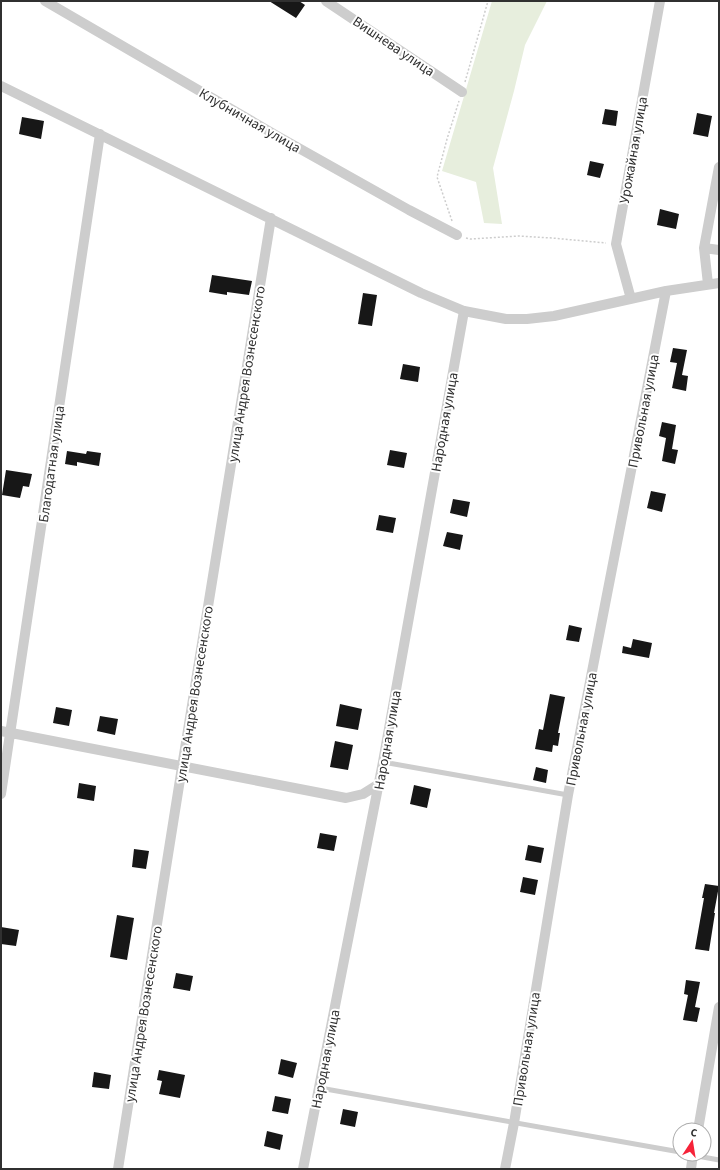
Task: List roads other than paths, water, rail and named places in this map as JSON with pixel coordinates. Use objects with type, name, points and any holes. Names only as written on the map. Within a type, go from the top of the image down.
[{"type":"street","name":"Клубничная улица","points":[[45,1],[279,137],[409,210],[457,234]]},
{"type":"street","name":"Вишнева улица","points":[[326,1],[462,92]]},
{"type":"street","name":"Урожайная улица","points":[[631,299],[616,244],[660,1]]},
{"type":"street","points":[[1,86],[421,293],[464,311],[506,319],[527,320],[554,316],[666,291],[719,283]]},
{"type":"street","name":"Благодатная улица","points":[[1,794],[6,732],[100,134]]},
{"type":"street","points":[[708,284],[704,248],[719,167]]},
{"type":"street","name":"улица Андрея Вознесенского","points":[[118,1169],[271,218]]},
{"type":"street","points":[[704,248],[719,250]]},
{"type":"street","name":"Привольная улица","points":[[505,1169],[514,1123],[568,795],[666,291]]},
{"type":"street","name":"Народная улица","points":[[303,1169],[379,784],[464,311]]},
{"type":"street","points":[[6,732],[346,798],[364,794],[379,784]]},
{"type":"street","points":[[699,1122],[719,1007]]},
{"type":"lane","points":[[383,762],[568,795]]},
{"type":"lane","points":[[320,1088],[672,1151]]}]
